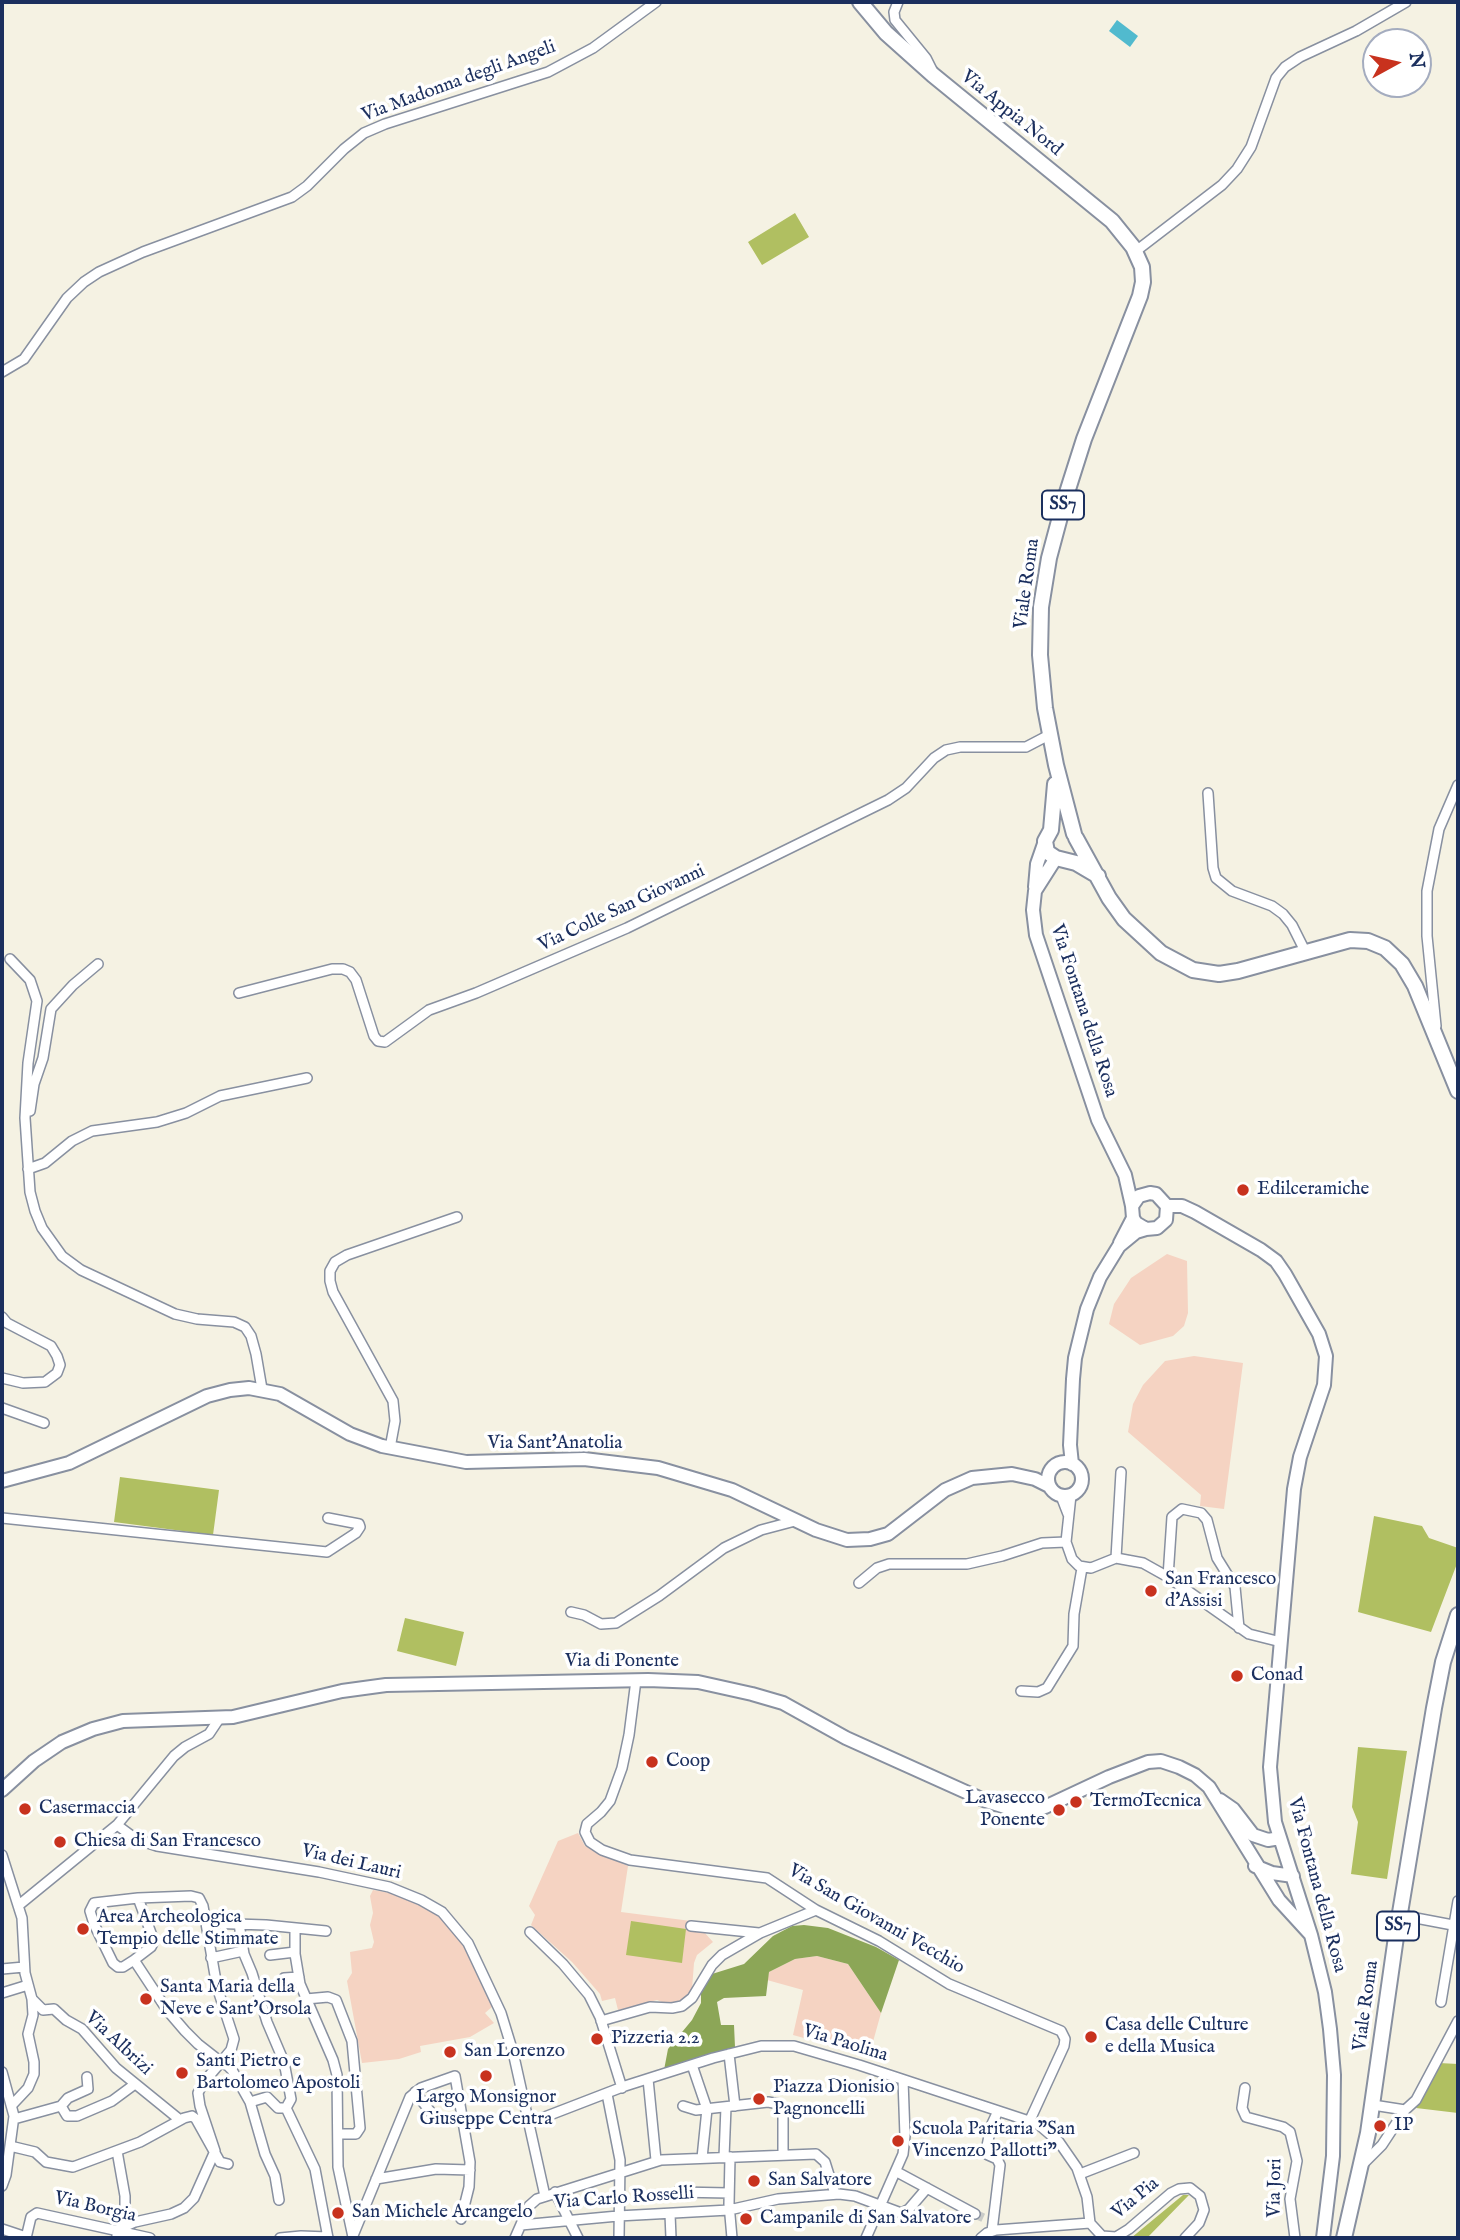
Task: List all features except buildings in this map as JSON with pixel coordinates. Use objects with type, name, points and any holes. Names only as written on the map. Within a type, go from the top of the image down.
[{"type":"main road","name":"Via Appia Nord","points":[[860,2],[886,33],[933,75],[1112,221],[1137,254]]},
{"type":"main road","name":"Viale Roma","points":[[1137,254],[1143,274],[1141,293],[1074,468],[1045,576],[1040,615],[1040,655],[1049,735],[1075,836],[1109,898],[1138,934],[1167,957],[1193,970],[1224,973],[1253,968],[1305,951],[1355,940],[1368,941],[1385,948],[1399,960],[1409,976],[1458,1091]]},
{"type":"main road","name":"Viale Roma","points":[[1048,836],[1056,765]]},
{"type":"main road","points":[[1035,891],[1059,859],[1074,852],[1075,836],[1066,827],[1060,827],[1048,836],[1047,852],[1059,859],[1076,863],[1099,877]]},
{"type":"main road","name":"Via Fontana della Rosa","points":[[1048,836],[1037,866],[1035,928],[1042,957],[1098,1120],[1125,1175],[1132,1212]]},
{"type":"main road","points":[[1119,1246],[1136,1233],[1157,1228],[1166,1220],[1167,1206],[1161,1197],[1139,1187],[1125,1175]]},
{"type":"main road","points":[[1049,1486],[1048,1475],[1061,1465],[1070,1445],[1074,1369],[1080,1331],[1100,1277],[1119,1246],[1135,1201],[1144,1194],[1156,1194]]},
{"type":"main road","name":"Via Fontana della Rosa","points":[[1167,1206],[1182,1206],[1265,1252],[1281,1267],[1321,1338],[1326,1356],[1324,1385],[1296,1476],[1270,1767],[1272,1802],[1280,1838],[1311,1935],[1328,2008],[1334,2075],[1332,2175],[1323,2238]]},
{"type":"main road","points":[[1132,1212],[1136,1223],[1146,1229]]},
{"type":"main road","name":"Via Fontana della Rosa","points":[[1166,1220],[1183,1216],[1207,1220]]},
{"type":"main road","name":"Via Sant'Anatolia","points":[[2,1481],[76,1461],[213,1394],[237,1388],[262,1389],[293,1399],[355,1436],[390,1448],[466,1462],[584,1459],[649,1466],[722,1486],[795,1521],[841,1539],[870,1539],[888,1534],[956,1485],[977,1477],[1012,1474],[1035,1479],[1066,1496]]},
{"type":"main road","points":[[1012,1474],[1061,1465],[1080,1472],[1080,1488],[1066,1496]]},
{"type":"main road","name":"Viale Roma","points":[[1344,2238],[1373,2105],[1399,1915],[1437,1691],[1458,1615]]},
{"type":"main road","name":"Via di Ponente","points":[[2,1790],[41,1756],[68,1739],[93,1729],[138,1719],[219,1719],[342,1691],[378,1686],[636,1680],[698,1682],[773,1700],[846,1738],[1005,1807],[1026,1810],[1045,1807],[1142,1763],[1158,1761],[1175,1765],[1207,1784],[1286,1911],[1311,1935]]},
{"type":"main road","name":"Via di Ponente","points":[[1217,1798],[1231,1807],[1253,1835],[1268,1839],[1280,1838]]},
{"type":"main road","points":[[1255,1865],[1272,1873],[1293,1876]]},
{"type":"street","name":"Via Madonna degli Angeli","points":[[2,372],[26,356],[67,298],[99,272],[143,252],[292,197],[364,133],[548,72],[593,48],[656,2]]},
{"type":"street","points":[[898,2],[894,8],[894,17],[926,58],[933,75]]},
{"type":"street","points":[[1137,254],[1222,185],[1237,169],[1251,147],[1276,78],[1284,67],[1356,31],[1405,2]]},
{"type":"street","name":"Via Colle San Giovanni","points":[[239,993],[335,968],[343,969],[350,972],[356,980],[374,1036],[378,1041],[385,1042],[424,1013],[627,929],[888,800],[906,788],[934,758],[946,750],[960,747],[1026,747],[1049,735]]},
{"type":"street","points":[[1437,1038],[1427,936],[1427,891],[1439,829],[1458,785]]},
{"type":"street","points":[[1208,793],[1216,878],[1236,894],[1272,906],[1283,914],[1294,928],[1305,951]]},
{"type":"street","points":[[10,959],[30,980],[37,1001],[26,1094],[27,1151],[31,1199],[49,1239],[65,1259],[81,1270],[175,1314],[242,1325],[252,1340],[262,1389]]},
{"type":"street","points":[[27,1151],[32,1093],[43,1058],[50,1012],[67,990],[98,964]]},
{"type":"street","points":[[28,1169],[45,1163],[72,1141],[92,1131],[157,1122],[186,1113],[220,1096],[307,1078]]},
{"type":"street","points":[[390,1448],[395,1421],[394,1401],[332,1288],[330,1270],[335,1262],[347,1255],[457,1217]]},
{"type":"street","points":[[2,1317],[7,1323],[51,1346],[60,1365],[57,1373],[45,1382],[23,1383],[2,1378]]},
{"type":"street","points":[[2,1408],[44,1423]]},
{"type":"street","points":[[1116,1558],[1121,1472]]},
{"type":"street","points":[[1066,1496],[1066,1542],[1072,1559],[1083,1568],[1094,1567],[1116,1558],[1143,1563],[1168,1577],[1239,1628],[1255,1637],[1280,1642]]},
{"type":"street","points":[[1168,1577],[1172,1517],[1181,1509],[1196,1510],[1206,1518],[1217,1558],[1234,1584],[1239,1628]]},
{"type":"street","points":[[2,1518],[327,1552],[356,1533],[360,1527],[359,1524],[328,1518]]},
{"type":"street","points":[[571,1612],[601,1624],[616,1623],[675,1585],[723,1548],[755,1533],[795,1521]]},
{"type":"street","points":[[859,1583],[877,1568],[889,1564],[961,1564],[994,1558],[1042,1543],[1066,1542]]},
{"type":"street","points":[[1021,1690],[1038,1692],[1047,1688],[1073,1646],[1074,1615],[1083,1568]]},
{"type":"street","name":"Via San Giovanni Vecchio","points":[[636,1680],[622,1768],[610,1801],[587,1824],[587,1838],[597,1847],[631,1860],[767,1878],[782,1885],[816,1910],[879,1941],[949,1984],[1058,2030],[1064,2036],[1064,2046],[1030,2120]]},
{"type":"street","points":[[19,1905],[117,1825],[174,1756],[185,1746],[209,1734],[219,1719]]},
{"type":"street","name":"Via dei Lauri","points":[[117,1825],[131,1836],[151,1844],[319,1872],[374,1884],[406,1893],[437,1909],[458,1928],[468,1942],[496,2000],[509,2036],[528,2118],[550,2194],[569,2219],[578,2238]]},
{"type":"street","points":[[2,1855],[19,1905],[24,1933],[24,1967],[32,1999],[33,2019],[28,2034],[34,2074],[28,2088],[12,2105]]},
{"type":"street","points":[[138,1898],[154,1941],[151,1947],[123,1967],[116,1965],[98,1935],[90,1910],[92,1905],[138,1898],[199,1898],[217,1987],[234,2042],[231,2050],[203,2083],[198,2093],[199,2103],[220,2162],[228,2164]]},
{"type":"street","points":[[1441,2002],[1456,1926],[1458,1901]]},
{"type":"street","points":[[796,1917],[807,1904]]},
{"type":"street","points":[[601,2021],[650,2007],[682,2006],[692,1998],[718,1958],[760,1933],[816,1910]]},
{"type":"street","points":[[1399,1915],[1456,1926]]},
{"type":"street","points":[[206,1923],[326,1931]]},
{"type":"street","points":[[239,1924],[243,1951],[284,2062],[291,2099],[286,2108]]},
{"type":"street","points":[[691,1926],[760,1933]]},
{"type":"street","points":[[295,1928],[299,1977],[336,2069],[340,2182],[352,2237]]},
{"type":"street","points":[[530,1932],[583,1987],[596,2007],[622,2088]]},
{"type":"street","points":[[211,1958],[243,1951]]},
{"type":"street","points":[[270,1955],[295,1952]]},
{"type":"street","points":[[134,1960],[167,2010],[185,2031],[234,2073],[250,2102],[261,2142],[275,2176],[279,2200]]},
{"type":"street","points":[[2,1969],[24,1967]]},
{"type":"street","points":[[284,1978],[299,1977]]},
{"type":"street","points":[[2,1993],[28,1985]]},
{"type":"street","points":[[306,1999],[328,1997],[335,2000],[352,2041],[360,2128],[356,2134],[338,2134]]},
{"type":"street","name":"Via Albrizi","points":[[32,1999],[41,2009],[54,2008],[69,2022],[82,2029],[116,2068],[180,2120],[194,2117],[215,2151]]},
{"type":"street","points":[[1362,2165],[1382,2145],[1405,2110],[1416,2100],[1458,2021]]},
{"type":"street","name":"Via Paolina","points":[[528,2118],[729,2054],[761,2046],[794,2046],[1030,2120],[1046,2130],[1070,2155],[1080,2174],[1087,2197],[1090,2223]]},
{"type":"street","points":[[729,2054],[727,2157],[732,2238]]},
{"type":"street","points":[[692,2065],[707,2109],[702,2158]]},
{"type":"street","points":[[2,2072],[12,2105],[14,2123],[2,2185]]},
{"type":"street","points":[[352,2237],[409,2100],[415,2092],[456,2076],[470,2154],[467,2197],[461,2219]]},
{"type":"street","points":[[2,2126],[61,2106],[65,2100],[88,2089],[87,2077]]},
{"type":"street","points":[[648,2079],[656,2160]]},
{"type":"street","points":[[866,2238],[897,2172],[905,2144],[904,2080]]},
{"type":"street","points":[[61,2106],[67,2116],[76,2116],[112,2101],[135,2084]]},
{"type":"street","name":"Via Jori","points":[[1245,2088],[1242,2110],[1246,2117],[1283,2127],[1290,2132],[1297,2161],[1290,2199],[1295,2238]]},
{"type":"street","points":[[415,2092],[436,2119],[445,2121],[463,2117]]},
{"type":"street","points":[[607,2094],[619,2152],[619,2238]]},
{"type":"street","points":[[250,2102],[267,2097],[278,2108],[286,2108]]},
{"type":"street","points":[[683,2106],[693,2110],[768,2102],[779,2104],[783,2111],[783,2153]]},
{"type":"street","points":[[1373,2105],[1405,2110]]},
{"type":"street","points":[[280,2238],[328,2237],[315,2169],[286,2108]]},
{"type":"street","points":[[981,2238],[990,2224],[1000,2165],[997,2159],[988,2155],[987,2146],[991,2126],[998,2111]]},
{"type":"street","points":[[10,2146],[35,2152],[46,2162],[66,2168],[76,2167],[145,2140],[180,2120]]},
{"type":"street","points":[[117,2151],[125,2196],[119,2232],[187,2206],[196,2194],[215,2151]]},
{"type":"street","points":[[515,2238],[530,2204],[550,2194],[656,2160],[810,2153],[821,2156],[835,2194]]},
{"type":"street","points":[[1080,2174],[1134,2153]]},
{"type":"street","points":[[376,2179],[430,2170],[470,2170]]},
{"type":"street","points":[[897,2172],[975,2214]]},
{"type":"street","name":"Via Carlo Rosselli","points":[[521,2225],[569,2219],[729,2210],[786,2198],[835,2194],[851,2195],[903,2213],[927,2188]]},
{"type":"street","name":"Via Pia","points":[[1090,2223],[1102,2236],[1116,2237],[1175,2190],[1189,2188],[1200,2196],[1204,2210],[1199,2222],[1185,2238]]},
{"type":"street","points":[[677,2192],[729,2193]]},
{"type":"street","name":"Via Borgia","points":[[26,2238],[33,2214],[150,2238]]},
{"type":"street","points":[[670,2214],[671,2238]]},
{"type":"street","points":[[990,2224],[1041,2228],[1090,2223]]},
{"type":"street","points":[[2,2229],[26,2238]]},
{"type":"shaded area","points":[[1167,1254],[1187,1261],[1188,1313],[1184,1326],[1173,1336],[1140,1345],[1109,1324],[1114,1304],[1131,1278]]},
{"type":"shaded area","points":[[1194,1356],[1243,1363],[1224,1509],[1200,1506],[1201,1495],[1128,1432],[1133,1404],[1143,1385],[1165,1361]]},
{"type":"shaded area","points":[[578,1833],[585,1846],[628,1866],[621,1912],[691,1921],[690,1931],[704,1932],[713,1942],[697,1955],[692,1989],[683,2001],[667,2004],[657,2000],[618,2010],[615,1998],[602,2001],[600,1994],[572,1962],[531,1925],[535,1915],[529,1906],[558,1841]]},
{"type":"shaded area","points":[[373,1890],[403,1895],[423,1904],[441,1918],[462,1943],[479,1974],[493,2006],[485,2013],[494,2023],[470,2037],[420,2046],[421,2052],[399,2059],[362,2063],[347,1981],[352,1973],[350,1952],[372,1948],[374,1942],[370,1925],[373,1913],[370,1896]]},
{"type":"shaded area","points":[[817,1956],[848,1964],[881,2013],[869,2056],[793,2035],[803,1990],[767,1980],[769,1972],[795,1959]]},
{"type":"green space","points":[[795,213],[809,237],[762,265],[748,242]]},
{"type":"green space","points":[[120,1477],[219,1490],[213,1535],[114,1522]]},
{"type":"green space","points":[[1374,1516],[1422,1526],[1429,1538],[1458,1548],[1458,1561],[1431,1632],[1358,1612]]},
{"type":"green space","points":[[405,1618],[464,1632],[456,1666],[397,1651]]},
{"type":"green space","points":[[1358,1747],[1407,1751],[1387,1879],[1351,1874],[1358,1822],[1352,1807]]},
{"type":"green space","points":[[631,1921],[686,1929],[682,1963],[626,1955]]},
{"type":"green space","points":[[792,1926],[828,1928],[876,1947],[899,1960],[881,2013],[848,1964],[817,1956],[795,1959],[769,1972],[766,1996],[724,1998],[717,2002],[721,2025],[734,2025],[735,2047],[664,2070],[668,2049],[692,2020],[701,2003],[701,1993],[712,1974],[744,1964],[773,1936]]},
{"type":"green space","points":[[1439,2063],[1458,2064],[1458,2113],[1416,2108]]},
{"type":"green space","points":[[1183,2195],[1189,2195],[1147,2238],[1131,2238]]},
{"type":"water","points":[[1117,20],[1138,36],[1130,47],[1109,31]]},
{"type":"tunnel","points":[[975,2214],[986,2219]]},
{"type":"place","name":"Edilceramiche","points":[[1243,1190]]},
{"type":"place","name":"San Francesco d'Assisi","points":[[1151,1591]]},
{"type":"place","name":"Conad","points":[[1237,1676]]},
{"type":"place","name":"Coop","points":[[652,1762]]},
{"type":"place","name":"TermoTecnica","points":[[1076,1802]]},
{"type":"place","name":"Casermaccia","points":[[25,1809]]},
{"type":"place","name":"Lavasecco Ponente","points":[[1059,1810]]},
{"type":"place","name":"Chiesa di San Francesco","points":[[60,1842]]},
{"type":"place","name":"Area Archeologica Tempio delle Stimmate","points":[[83,1929]]},
{"type":"place","name":"Santa Maria della Neve e Sant'Orsola","points":[[146,1999]]},
{"type":"place","name":"Casa delle Culture e della Musica","points":[[1091,2037]]},
{"type":"place","name":"Pizzeria 2.2","points":[[597,2039]]},
{"type":"place","name":"San Lorenzo","points":[[450,2052]]},
{"type":"place","name":"Santi Pietro e Bartolomeo Apostoli","points":[[182,2073]]},
{"type":"place","name":"Largo Monsignor Giuseppe Centra","points":[[486,2076]]},
{"type":"place","name":"Piazza Dionisio Pagnoncelli","points":[[759,2099]]},
{"type":"place","name":"IP","points":[[1380,2126]]},
{"type":"place","name":"Scuola Paritaria \"San Vincenzo Pallotti\"","points":[[898,2141]]},
{"type":"place","name":"San Salvatore","points":[[754,2181]]},
{"type":"place","name":"San Michele Arcangelo","points":[[338,2213]]},
{"type":"place","name":"Campanile di San Salvatore","points":[[746,2219]]}]
